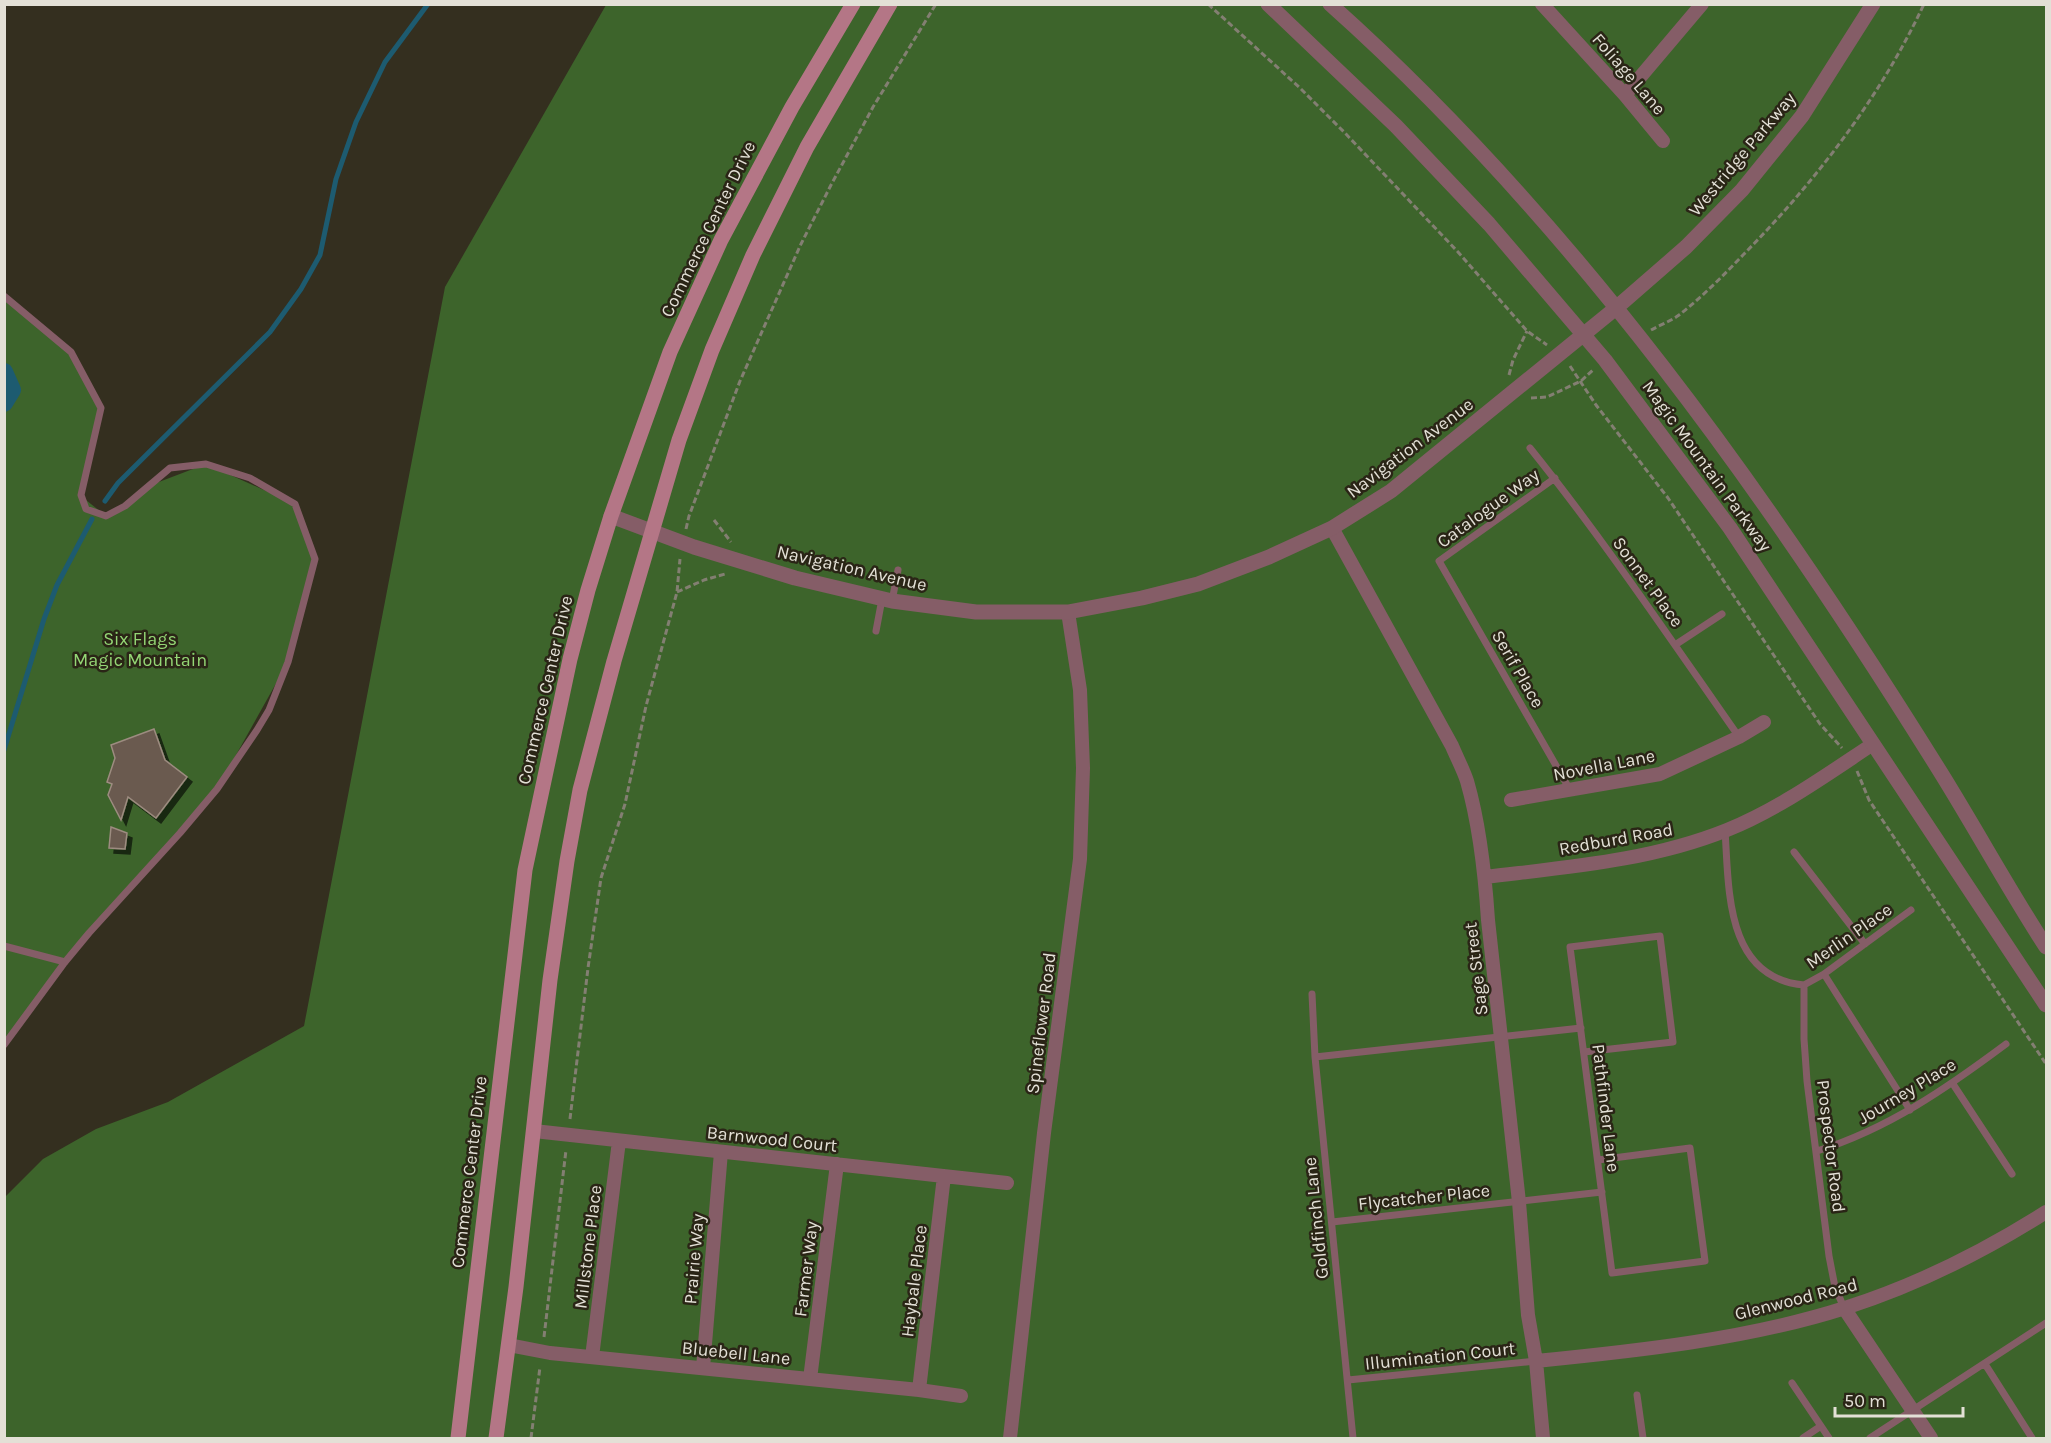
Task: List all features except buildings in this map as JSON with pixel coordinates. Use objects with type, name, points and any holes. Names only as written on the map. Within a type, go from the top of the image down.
[{"type":"main road","name":"Commerce Center Drive","points":[[458,1438],[525,870],[570,659],[588,590],[611,516],[670,352],[721,240],[792,107],[853,4]]},
{"type":"main road","points":[[496,1438],[567,861],[580,790],[614,661],[679,440],[708,362],[753,255],[807,147],[890,4]]},
{"type":"street","name":"Magic Mountain Parkway","points":[[1268,4],[1404,134],[1489,224],[1605,360],[1730,528],[2046,1005]]},
{"type":"street","name":"Magic Mountain Parkway","points":[[1330,4],[1478,149],[1545,222],[1640,338],[1748,482],[1810,573],[1942,774],[1990,858],[2046,947]]},
{"type":"street","name":"Foliage Lane","points":[[1542,4],[1626,95],[1663,141]]},
{"type":"street","points":[[1626,95],[1702,4]]},
{"type":"street","name":"Westridge Parkway","points":[[1617,308],[1686,247],[1742,190],[1802,116],[1873,4]]},
{"type":"street","name":"Navigation Avenue","points":[[611,516],[694,547],[795,578],[887,600],[976,612],[1068,612],[1142,598],[1198,584],[1299,545],[1332,528],[1391,491],[1617,308]]},
{"type":"street","name":"Sage Street","points":[[1332,528],[1452,746],[1466,780],[1485,877],[1519,1202],[1528,1315],[1536,1361],[1543,1438]]},
{"type":"street","name":"Spineflower Road","points":[[1010,1438],[1044,1133],[1080,859],[1083,768],[1080,690],[1068,612]]},
{"type":"street","name":"Novella Lane","points":[[1511,800],[1660,774],[1739,737],[1764,722]]},
{"type":"street","name":"Redburd Road","points":[[1485,877],[1650,854],[1725,831],[1768,810],[1873,744]]},
{"type":"street","name":"Barnwood Court","points":[[534,1131],[1006,1183]]},
{"type":"street","name":"Millstone Place","points":[[592,1357],[619,1141]]},
{"type":"street","name":"Prairie Way","points":[[703,1368],[721,1152]]},
{"type":"street","name":"Farmer Way","points":[[810,1379],[837,1164]]},
{"type":"street","name":"Haybale Place","points":[[919,1390],[944,1176]]},
{"type":"street","name":"Glenwood Road","points":[[1536,1361],[1628,1352],[1708,1339],[1780,1325],[1844,1308],[1956,1264],[2000,1241],[2046,1212]]},
{"type":"street","points":[[1844,1308],[1931,1438]]},
{"type":"street","name":"Bluebell Lane","points":[[509,1345],[592,1357],[961,1396]]},
{"type":"lane","points":[[4,296],[70,352],[100,408],[81,495],[86,509],[106,516],[125,507],[170,468],[206,464],[250,477],[295,504],[315,559],[288,662],[274,700],[257,729],[217,789],[89,933],[4,1045]]},
{"type":"lane","name":"Sonnet Place","points":[[1530,448],[1555,478],[1739,737]]},
{"type":"lane","name":"Catalogue Way","points":[[1439,561],[1555,478]]},
{"type":"lane","name":"Serif Place","points":[[1439,561],[1571,791]]},
{"type":"lane","points":[[876,631],[898,570]]},
{"type":"lane","points":[[1675,645],[1722,614]]},
{"type":"lane","points":[[1725,831],[1729,898],[1736,930],[1761,969],[1788,984],[1804,985]]},
{"type":"lane","points":[[1794,852],[1865,944]]},
{"type":"lane","name":"Merlin Place","points":[[1804,985],[1824,974],[1911,910]]},
{"type":"lane","name":"Pathfinder Lane","points":[[1584,1052],[1673,1042],[1660,936],[1570,947],[1612,1273],[1705,1261],[1690,1148],[1598,1160]]},
{"type":"lane","points":[[4,946],[65,962]]},
{"type":"lane","points":[[1824,974],[1910,1110]]},
{"type":"lane","name":"Prospector Road","points":[[1804,985],[1807,1081],[1829,1256],[1835,1287],[1844,1308]]},
{"type":"lane","name":"Goldfinch Lane","points":[[1312,994],[1315,1057],[1353,1438]]},
{"type":"lane","points":[[1315,1057],[1581,1028]]},
{"type":"lane","name":"Journey Place","points":[[1817,1151],[1872,1131],[1910,1110],[1953,1084],[2006,1044]]},
{"type":"lane","points":[[1953,1084],[2012,1174]]},
{"type":"lane","name":"Flycatcher Place","points":[[1332,1222],[1602,1192]]},
{"type":"lane","points":[[1870,1438],[2046,1323]]},
{"type":"lane","name":"Illumination Court","points":[[1348,1380],[1536,1361]]},
{"type":"lane","points":[[1984,1364],[2032,1438]]},
{"type":"lane","points":[[1792,1383],[1829,1438]]},
{"type":"lane","points":[[1637,1395],[1643,1438]]},
{"type":"lane","points":[[1803,1438],[1821,1426]]},
{"type":"path","points":[[688,516],[740,381],[801,244],[873,107],[936,4]]},
{"type":"path","points":[[1208,4],[1300,88],[1345,133],[1458,252],[1527,331],[1545,344]]},
{"type":"path","points":[[1640,338],[1678,316],[1725,273],[1771,227],[1814,177],[1853,125],[1890,69],[1924,4]]},
{"type":"path","points":[[1513,360],[1527,331]]},
{"type":"path","points":[[1547,397],[1581,381],[1605,360]]},
{"type":"path","points":[[1572,368],[1596,405],[1674,508],[1820,724],[1832,739],[1840,744]]},
{"type":"path","points":[[531,1438],[601,878],[620,822],[646,706],[676,592],[678,568]]},
{"type":"path","points":[[676,592],[704,580]]},
{"type":"path","points":[[1860,776],[1869,800],[2046,1065]]},
{"type":"green space","points":[[606,5],[2046,5],[2046,1438],[5,1438],[5,1197],[43,1159],[96,1129],[168,1102],[304,1026],[445,287]]},
{"type":"green space","name":"Six Flags Magic Mountain","points":[[5,296],[71,352],[101,408],[81,496],[106,516],[151,485],[206,464],[295,504],[315,559],[288,662],[217,789],[65,962],[5,1047]]},
{"type":"waterway","points":[[105,501],[118,483],[270,332],[301,289],[320,255],[336,179],[356,122],[385,62],[428,4]]},
{"type":"waterway","points":[[4,372],[12,390],[4,403]]},
{"type":"waterway","points":[[4,750],[44,619],[57,585],[92,519]]}]
